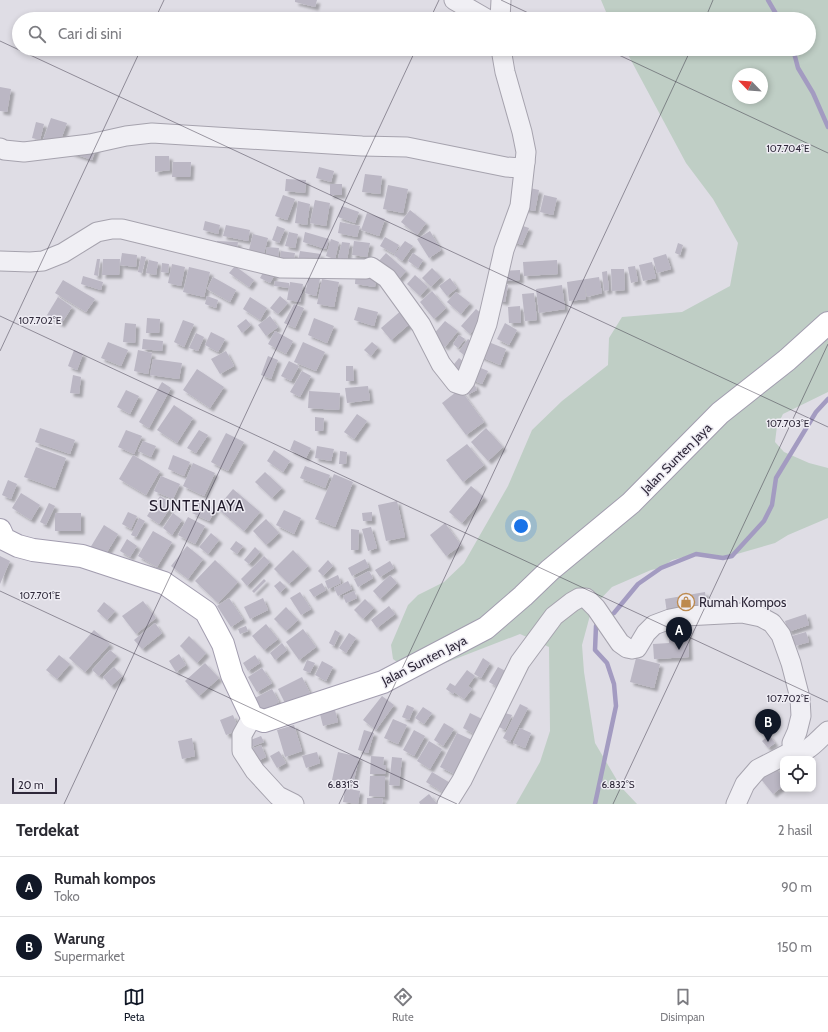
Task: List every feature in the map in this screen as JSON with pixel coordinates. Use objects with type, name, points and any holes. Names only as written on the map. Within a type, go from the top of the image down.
[{"type":"main road","name":"Jalan Sunten Jaya","points":[[252,717],[264,721],[383,682],[486,628],[550,570],[631,503],[720,413],[787,360],[828,323]]},
{"type":"main road","points":[[0,530],[4,539],[18,546],[33,550],[82,556],[164,583],[206,612],[223,644],[232,675],[252,717]]},
{"type":"street","points":[[454,0],[475,12]]},
{"type":"street","points":[[500,12],[501,0]]},
{"type":"street","points":[[0,261],[43,261],[63,253],[97,232],[122,229],[281,268],[366,269],[371,267],[387,278],[421,325],[441,364],[456,383],[462,385],[465,381],[487,324],[504,250],[521,200],[526,152],[522,132],[509,90],[502,56]]},
{"type":"street","points":[[0,148],[4,150],[24,152],[90,144],[126,136],[152,133],[362,146],[407,147],[516,168],[522,168],[525,162]]},
{"type":"street","points":[[448,804],[462,780],[520,662],[554,616],[562,609],[580,598],[586,598],[596,608],[620,643],[632,650],[637,648],[646,632],[654,625],[670,619],[685,616],[742,613],[761,617],[772,623],[781,635],[791,663],[800,698],[800,716],[797,732],[792,743],[793,751]]},
{"type":"street","points":[[252,717],[242,735],[242,751],[255,771],[278,796],[294,804]]},
{"type":"street","points":[[736,804],[745,784],[758,769],[793,751],[802,752],[813,745],[828,731]]},
{"type":"shaded area","points":[[601,0],[828,0],[828,392],[783,414],[777,426],[775,442],[784,452],[809,463],[828,468],[828,518],[788,535],[775,543],[723,558],[696,554],[672,560],[661,568],[651,570],[612,587],[592,608],[582,645],[584,672],[595,743],[621,787],[637,804],[516,804],[540,762],[550,731],[549,647],[520,634],[432,668],[404,667],[393,659],[391,645],[408,605],[418,595],[444,582],[464,563],[508,486],[532,430],[562,401],[608,365],[609,338],[622,317],[682,312],[730,286],[738,243],[713,199],[686,163],[629,56],[816,56],[816,12],[606,12]]},
{"type":"building","points":[[295,0],[317,0],[315,7],[295,2]]},
{"type":"building","points":[[0,87],[11,89],[7,112],[0,111]]},
{"type":"building","points":[[51,118],[67,123],[59,145],[43,140]]},
{"type":"building","points":[[36,122],[44,124],[40,140],[32,138]]},
{"type":"building","points":[[97,146],[92,160],[69,152]]},
{"type":"building","points":[[155,156],[169,156],[170,170],[155,172]]},
{"type":"building","points":[[173,162],[191,162],[190,177],[172,177]]},
{"type":"building","points":[[319,167],[334,171],[331,182],[316,178]]},
{"type":"building","points":[[365,174],[382,176],[380,194],[362,192]]},
{"type":"building","points":[[286,179],[306,180],[305,193],[285,191]]},
{"type":"building","points":[[330,184],[342,184],[342,195],[330,195]]},
{"type":"building","points":[[388,185],[408,189],[403,213],[383,209]]},
{"type":"building","points":[[525,187],[539,190],[535,211],[521,208]]},
{"type":"building","points":[[283,195],[295,199],[287,220],[275,216]]},
{"type":"building","points":[[544,195],[557,198],[553,215],[540,212]]},
{"type":"building","points":[[315,200],[330,203],[326,226],[310,223]]},
{"type":"building","points":[[298,201],[310,204],[307,225],[295,223]]},
{"type":"building","points":[[342,206],[359,212],[355,223],[338,217]]},
{"type":"building","points":[[410,210],[426,223],[417,235],[401,222]]},
{"type":"building","points":[[367,213],[385,219],[379,236],[361,230]]},
{"type":"building","points":[[205,221],[220,225],[218,234],[203,230]]},
{"type":"building","points":[[340,222],[360,226],[357,237],[338,233]]},
{"type":"building","points":[[514,223],[529,228],[522,245],[508,240]]},
{"type":"building","points":[[226,225],[250,230],[248,241],[223,236]]},
{"type":"building","points":[[277,226],[285,229],[279,243],[272,240]]},
{"type":"building","points":[[430,231],[441,250],[429,258],[417,239]]},
{"type":"building","points":[[289,232],[298,234],[295,248],[285,246]]},
{"type":"building","points":[[305,232],[329,239],[326,249],[303,242]]},
{"type":"building","points":[[253,234],[268,238],[263,257],[248,254]]},
{"type":"building","points":[[385,237],[399,245],[394,254],[380,246]]},
{"type":"building","points":[[331,239],[339,242],[335,259],[326,256]]},
{"type":"building","points":[[217,241],[238,242],[237,250],[217,249]]},
{"type":"building","points":[[354,241],[370,243],[367,257],[352,255]]},
{"type":"building","points":[[405,241],[413,246],[402,261],[394,255]]},
{"type":"building","points":[[342,242],[350,243],[347,260],[338,258]]},
{"type":"building","points":[[678,243],[683,245],[680,255],[675,253]]},
{"type":"building","points":[[267,247],[279,248],[278,258],[266,257]]},
{"type":"building","points":[[281,251],[295,253],[293,264],[280,262]]},
{"type":"building","points":[[300,251],[321,254],[318,266],[298,262]]},
{"type":"building","points":[[122,253],[137,255],[136,267],[120,265]]},
{"type":"building","points":[[386,253],[406,271],[398,280],[378,262]]},
{"type":"building","points":[[413,253],[423,260],[418,268],[408,261]]},
{"type":"building","points":[[666,254],[671,269],[657,273],[653,258]]},
{"type":"building","points":[[141,256],[146,257],[142,273],[138,272]]},
{"type":"building","points":[[97,259],[100,259],[98,276],[94,275]]},
{"type":"building","points":[[103,259],[120,259],[119,275],[102,275]]},
{"type":"building","points":[[149,260],[158,262],[156,275],[146,273]]},
{"type":"building","points":[[557,260],[558,274],[524,276],[523,262]]},
{"type":"building","points":[[652,262],[656,278],[643,281],[639,265]]},
{"type":"building","points":[[162,263],[169,264],[168,273],[161,272]]},
{"type":"building","points":[[172,264],[185,267],[181,286],[168,283]]},
{"type":"building","points":[[235,266],[254,280],[249,287],[229,273]]},
{"type":"building","points":[[635,266],[638,281],[631,283],[628,267]]},
{"type":"building","points":[[189,267],[210,272],[204,297],[183,292]]},
{"type":"building","points":[[432,268],[441,277],[431,287],[422,278]]},
{"type":"building","points":[[265,269],[275,274],[270,283],[260,278]]},
{"type":"building","points":[[611,269],[624,269],[625,290],[612,291]]},
{"type":"building","points":[[356,270],[376,273],[375,287],[355,284]]},
{"type":"building","points":[[520,270],[520,280],[501,281],[501,271]]},
{"type":"building","points":[[607,271],[609,290],[604,291],[602,272]]},
{"type":"building","points":[[415,275],[428,287],[420,296],[407,284]]},
{"type":"building","points":[[83,276],[103,282],[101,290],[81,284]]},
{"type":"building","points":[[213,277],[236,290],[230,302],[207,289]]},
{"type":"building","points":[[309,277],[320,279],[316,296],[305,293]]},
{"type":"building","points":[[599,277],[602,293],[587,297],[584,282],[586,299],[569,301],[567,282]]},
{"type":"building","points":[[450,278],[457,288],[447,296],[439,286]]},
{"type":"building","points":[[322,279],[339,282],[334,307],[317,304]]},
{"type":"building","points":[[63,280],[95,299],[86,312],[55,293]]},
{"type":"building","points":[[275,281],[289,283],[289,288],[274,286]]},
{"type":"building","points":[[290,282],[303,284],[300,302],[287,300]]},
{"type":"building","points":[[500,284],[508,285],[505,302],[497,300]]},
{"type":"building","points":[[562,285],[565,309],[539,313],[536,289]]},
{"type":"building","points":[[432,291],[446,308],[434,319],[420,302]]},
{"type":"building","points":[[456,292],[470,303],[461,314],[447,302]]},
{"type":"building","points":[[534,293],[537,320],[525,321],[522,294]]},
{"type":"building","points":[[207,296],[218,300],[216,308],[205,304]]},
{"type":"building","points":[[280,296],[288,303],[278,314],[270,308]]},
{"type":"building","points":[[58,297],[72,307],[61,324],[47,315]]},
{"type":"building","points":[[250,297],[267,308],[260,320],[243,309]]},
{"type":"building","points":[[294,304],[304,308],[295,328],[284,323]]},
{"type":"building","points":[[520,306],[521,323],[509,323],[508,307]]},
{"type":"building","points":[[358,307],[378,312],[374,326],[354,320]]},
{"type":"building","points":[[403,309],[413,321],[391,340],[381,328]]},
{"type":"building","points":[[476,309],[485,317],[470,334],[461,326]]},
{"type":"building","points":[[270,316],[278,327],[266,336],[258,325]]},
{"type":"building","points":[[147,318],[160,319],[159,333],[146,333]]},
{"type":"building","points":[[314,318],[334,326],[327,343],[308,335]]},
{"type":"building","points":[[246,319],[251,325],[242,333],[237,326]]},
{"type":"building","points":[[183,320],[194,324],[184,347],[174,342]]},
{"type":"building","points":[[445,321],[458,331],[445,347],[432,336]]},
{"type":"building","points":[[125,323],[136,324],[135,343],[123,342]]},
{"type":"building","points":[[505,323],[517,330],[509,345],[497,339]]},
{"type":"building","points":[[275,331],[293,341],[286,354],[268,344]]},
{"type":"building","points":[[211,332],[225,339],[218,352],[205,345]]},
{"type":"building","points":[[196,333],[204,337],[198,351],[189,348]]},
{"type":"building","points":[[459,335],[465,339],[458,348],[453,344]]},
{"type":"building","points":[[143,339],[163,341],[162,351],[142,349]]},
{"type":"building","points":[[468,339],[475,344],[465,356],[459,351]]},
{"type":"building","points":[[486,341],[506,349],[500,365],[479,356]]},
{"type":"building","points":[[108,342],[128,350],[121,366],[101,358]]},
{"type":"building","points":[[303,342],[325,352],[316,371],[294,362]]},
{"type":"building","points":[[372,342],[378,347],[371,356],[364,350]]},
{"type":"building","points":[[74,350],[83,354],[77,370],[68,366]]},
{"type":"building","points":[[138,350],[152,353],[148,374],[134,371]]},
{"type":"building","points":[[226,351],[234,366],[220,374],[211,359]]},
{"type":"building","points":[[268,356],[278,360],[271,379],[261,375]]},
{"type":"building","points":[[459,358],[466,364],[457,374],[450,369]]},
{"type":"building","points":[[153,359],[182,363],[179,379],[150,375]]},
{"type":"building","points":[[289,361],[299,366],[291,381],[281,376]]},
{"type":"building","points":[[346,366],[353,366],[354,381],[346,381]]},
{"type":"building","points":[[476,366],[488,371],[482,384],[470,379]]},
{"type":"building","points":[[197,369],[224,387],[210,408],[183,390]]},
{"type":"building","points":[[302,371],[311,376],[300,397],[290,392]]},
{"type":"building","points":[[73,375],[81,377],[79,394],[70,393]]},
{"type":"building","points":[[162,382],[171,388],[149,428],[139,422]]},
{"type":"building","points":[[474,383],[477,390],[467,395],[464,388]]},
{"type":"building","points":[[368,386],[370,400],[347,403],[345,388]]},
{"type":"building","points":[[460,389],[484,422],[466,435],[442,403]]},
{"type":"building","points":[[126,390],[139,396],[130,414],[117,407]]},
{"type":"building","points":[[309,391],[340,393],[339,410],[308,408]]},
{"type":"building","points":[[174,405],[193,418],[177,443],[157,430]]},
{"type":"building","points":[[357,414],[367,421],[354,439],[344,432]]},
{"type":"building","points":[[315,417],[324,418],[323,431],[315,431]]},
{"type":"building","points":[[40,428],[75,440],[70,454],[35,442]]},
{"type":"building","points":[[486,428],[503,447],[488,461],[471,442]]},
{"type":"building","points":[[126,430],[142,436],[134,454],[118,447]]},
{"type":"building","points":[[199,430],[208,435],[196,453],[187,448]]},
{"type":"building","points":[[226,433],[244,442],[228,471],[211,462]]},
{"type":"building","points":[[294,440],[311,448],[306,458],[290,450]]},
{"type":"building","points":[[143,441],[156,446],[151,457],[138,451]]},
{"type":"building","points":[[467,444],[484,465],[463,482],[446,460]]},
{"type":"building","points":[[317,446],[334,449],[331,461],[315,458]]},
{"type":"building","points":[[36,447],[66,458],[55,488],[24,477]]},
{"type":"building","points":[[274,450],[290,461],[283,472],[267,461]]},
{"type":"building","points":[[340,451],[347,452],[346,464],[339,464]]},
{"type":"building","points":[[133,455],[160,471],[146,495],[119,479]]},
{"type":"building","points":[[173,455],[190,462],[184,476],[168,469]]},
{"type":"building","points":[[193,463],[215,473],[204,496],[183,486]]},
{"type":"building","points":[[305,466],[330,475],[325,488],[300,478]]},
{"type":"building","points":[[265,472],[282,488],[272,498],[255,482]]},
{"type":"building","points":[[334,474],[353,482],[335,527],[315,519]]},
{"type":"building","points":[[161,476],[180,484],[173,499],[154,491]]},
{"type":"building","points":[[8,480],[17,484],[11,499],[2,495]]},
{"type":"building","points":[[471,486],[484,497],[462,523],[449,512]]},
{"type":"building","points":[[233,489],[260,512],[244,531],[217,508]]},
{"type":"building","points":[[21,493],[40,505],[31,520],[12,508]]},
{"type":"building","points":[[160,496],[173,504],[159,524],[147,516]]},
{"type":"building","points":[[199,500],[216,509],[209,521],[192,513]]},
{"type":"building","points":[[397,501],[405,537],[386,541],[378,505]]},
{"type":"building","points":[[49,503],[55,506],[46,525],[40,522]]},
{"type":"building","points":[[284,510],[301,518],[294,534],[276,525]]},
{"type":"building","points":[[128,512],[137,516],[131,529],[122,524]]},
{"type":"building","points":[[372,512],[372,521],[363,521],[362,513]]},
{"type":"building","points":[[55,513],[81,513],[81,531],[55,531]]},
{"type":"building","points":[[173,513],[182,520],[172,535],[163,528]]},
{"type":"building","points":[[188,517],[205,526],[195,544],[178,535]]},
{"type":"building","points":[[139,518],[145,521],[136,537],[131,535]]},
{"type":"building","points":[[266,519],[279,533],[266,545],[253,531]]},
{"type":"building","points":[[445,523],[461,545],[446,556],[430,535]]},
{"type":"building","points":[[104,525],[118,534],[104,557],[90,548]]},
{"type":"building","points":[[371,527],[377,548],[368,551],[362,529]]},
{"type":"building","points":[[351,529],[359,530],[358,550],[351,550]]},
{"type":"building","points":[[153,531],[172,542],[157,567],[138,556]]},
{"type":"building","points":[[211,533],[219,540],[208,554],[199,547]]},
{"type":"building","points":[[127,539],[137,546],[130,557],[120,551]]},
{"type":"building","points":[[236,541],[243,546],[237,554],[230,549]]},
{"type":"building","points":[[187,546],[203,559],[188,579],[171,566]]},
{"type":"building","points":[[255,547],[260,552],[249,564],[244,560]]},
{"type":"building","points":[[293,550],[308,566],[289,584],[274,569]]},
{"type":"building","points":[[0,556],[10,561],[0,584]]},
{"type":"building","points":[[264,556],[270,562],[247,586],[241,579]]},
{"type":"building","points":[[365,559],[369,567],[352,576],[348,568]]},
{"type":"building","points":[[215,560],[238,582],[218,603],[195,581]]},
{"type":"building","points":[[328,560],[333,566],[323,576],[318,571]]},
{"type":"building","points":[[390,561],[394,568],[380,577],[375,570]]},
{"type":"building","points":[[369,571],[373,578],[358,587],[354,579]]},
{"type":"building","points":[[338,575],[341,583],[328,589],[325,581]]},
{"type":"building","points":[[390,575],[397,583],[380,599],[373,591]]},
{"type":"building","points":[[264,579],[266,581],[254,593],[252,591]]},
{"type":"building","points":[[280,581],[286,587],[280,593],[274,586]]},
{"type":"building","points":[[348,581],[352,589],[338,596],[334,588]]},
{"type":"building","points":[[322,583],[326,590],[314,597],[309,590]]},
{"type":"building","points":[[354,591],[357,598],[346,603],[343,596]]},
{"type":"building","points":[[300,592],[311,609],[301,615],[290,598]]},
{"type":"building","name":"Rumah Kompos","points":[[705,592],[707,606],[667,613],[665,599]]},
{"type":"building","points":[[229,598],[243,619],[231,627],[217,606]]},
{"type":"building","points":[[263,598],[268,610],[250,619],[244,607]]},
{"type":"building","points":[[365,599],[374,608],[363,619],[354,610]]},
{"type":"building","points":[[143,601],[156,618],[136,634],[122,616]]},
{"type":"building","points":[[104,602],[115,611],[107,620],[97,611]]},
{"type":"building","points":[[389,606],[395,614],[377,628],[371,620]]},
{"type":"building","points":[[286,607],[298,620],[286,631],[274,619]]},
{"type":"building","points":[[806,614],[809,625],[788,632],[785,621]]},
{"type":"building","points":[[155,623],[162,633],[142,649],[134,640]]},
{"type":"building","points":[[266,624],[278,639],[264,650],[252,636]]},
{"type":"building","points":[[246,626],[248,631],[240,634],[238,629]]},
{"type":"building","points":[[303,629],[316,647],[299,660],[286,642]]},
{"type":"building","points":[[94,630],[110,644],[85,672],[69,658]]},
{"type":"building","points":[[335,630],[340,633],[334,646],[329,643]]},
{"type":"building","points":[[806,632],[809,642],[795,646],[792,636]]},
{"type":"building","points":[[349,633],[356,638],[346,653],[339,648]]},
{"type":"building","name":"Rumah Kompos","points":[[688,633],[689,657],[654,659],[653,644],[669,643],[669,634]]},
{"type":"building","points":[[189,636],[206,653],[197,663],[180,646]]},
{"type":"building","points":[[282,643],[287,650],[275,660],[270,653]]},
{"type":"building","points":[[110,650],[117,656],[99,676],[92,670]]},
{"type":"building","points":[[179,654],[186,665],[176,672],[169,661]]},
{"type":"building","points":[[59,655],[70,664],[57,679],[46,670]]},
{"type":"building","points":[[255,655],[260,663],[248,671],[243,663]]},
{"type":"building","points":[[483,658],[490,663],[481,678],[474,674]]},
{"type":"building","points":[[636,658],[660,664],[654,688],[630,682]]},
{"type":"building","points":[[307,660],[315,663],[310,673],[303,670]]},
{"type":"building","points":[[322,661],[333,667],[326,681],[315,675]]},
{"type":"building","points":[[205,663],[219,678],[199,696],[185,681]]},
{"type":"building","points":[[114,667],[122,676],[111,686],[103,677]]},
{"type":"building","points":[[498,667],[509,673],[499,688],[489,682]]},
{"type":"building","points":[[262,668],[272,683],[257,692],[248,677]]},
{"type":"building","points":[[467,670],[475,676],[468,686],[472,689],[464,699],[454,692],[453,694],[446,689],[450,683],[455,686]]},
{"type":"building","points":[[302,677],[310,693],[286,705],[278,689]]},
{"type":"building","points":[[272,689],[279,702],[263,711],[255,698]]},
{"type":"building","points":[[382,696],[394,705],[376,730],[363,720]]},
{"type":"building","points":[[520,704],[528,708],[510,742],[503,738]]},
{"type":"building","points":[[407,705],[414,708],[409,720],[402,717]]},
{"type":"building","points":[[423,707],[432,713],[424,724],[415,718]]},
{"type":"building","points":[[335,710],[338,722],[323,726],[320,714]]},
{"type":"building","points":[[470,713],[484,720],[476,735],[463,728]]},
{"type":"building","points":[[505,713],[512,715],[505,730],[499,727]]},
{"type":"building","points":[[233,715],[239,730],[226,735],[220,720]]},
{"type":"building","points":[[393,719],[407,725],[398,744],[384,738]]},
{"type":"building","points":[[444,723],[454,729],[443,746],[434,740]]},
{"type":"building","points":[[294,725],[302,751],[285,757],[277,730]]},
{"type":"building","points":[[520,728],[531,733],[525,748],[513,743]]},
{"type":"building","points":[[364,730],[374,733],[368,753],[358,750]]},
{"type":"building","points":[[414,730],[425,736],[414,756],[403,750]]},
{"type":"building","points":[[457,733],[474,741],[456,775],[440,767]]},
{"type":"building","points":[[769,735],[775,743],[768,748],[762,741]]},
{"type":"building","points":[[261,736],[264,742],[251,747],[248,741]]},
{"type":"building","points":[[192,738],[195,756],[182,759],[178,741]]},
{"type":"building","points":[[429,741],[442,749],[430,769],[417,761]]},
{"type":"building","points":[[261,745],[266,757],[252,764],[247,751]]},
{"type":"building","points":[[279,751],[286,763],[277,768],[270,756]]},
{"type":"building","points":[[317,752],[320,763],[306,768],[302,756]]},
{"type":"building","points":[[338,752],[359,757],[353,785],[332,780]]},
{"type":"building","points":[[371,756],[384,757],[383,765],[386,765],[385,774],[370,774]]},
{"type":"building","points":[[392,757],[402,758],[399,786],[389,785]]},
{"type":"building","points":[[774,766],[780,773],[780,788],[773,794],[760,778]]},
{"type":"building","points":[[432,772],[452,784],[446,794],[426,782]]},
{"type":"building","points":[[370,776],[385,776],[385,797],[369,796]]},
{"type":"building","points":[[345,788],[360,791],[358,804],[343,802]]},
{"type":"building","points":[[429,794],[437,804],[420,804],[419,802]]},
{"type":"building","points":[[367,798],[383,798],[382,804],[367,804]]},
{"type":"waterway","points":[[768,0],[775,12]]},
{"type":"waterway","points":[[795,56],[798,68],[813,93],[828,127]]},
{"type":"waterway","points":[[608,617],[614,613],[638,584],[661,568],[696,554],[723,558],[732,556],[764,521],[772,505],[776,478],[816,412],[828,399]]},
{"type":"waterway","points":[[595,804],[616,706],[614,684],[607,663],[595,650],[596,626],[601,623]]},
{"type":"place","name":"Rumah Kompos","points":[[686,602]]},
{"type":"place","name":"Rumah kompos","points":[[679,650]]},
{"type":"place","name":"Warung","points":[[768,742]]},
{"type":"district","name":"SUNTENJAYA","points":[[197,506]]}]
